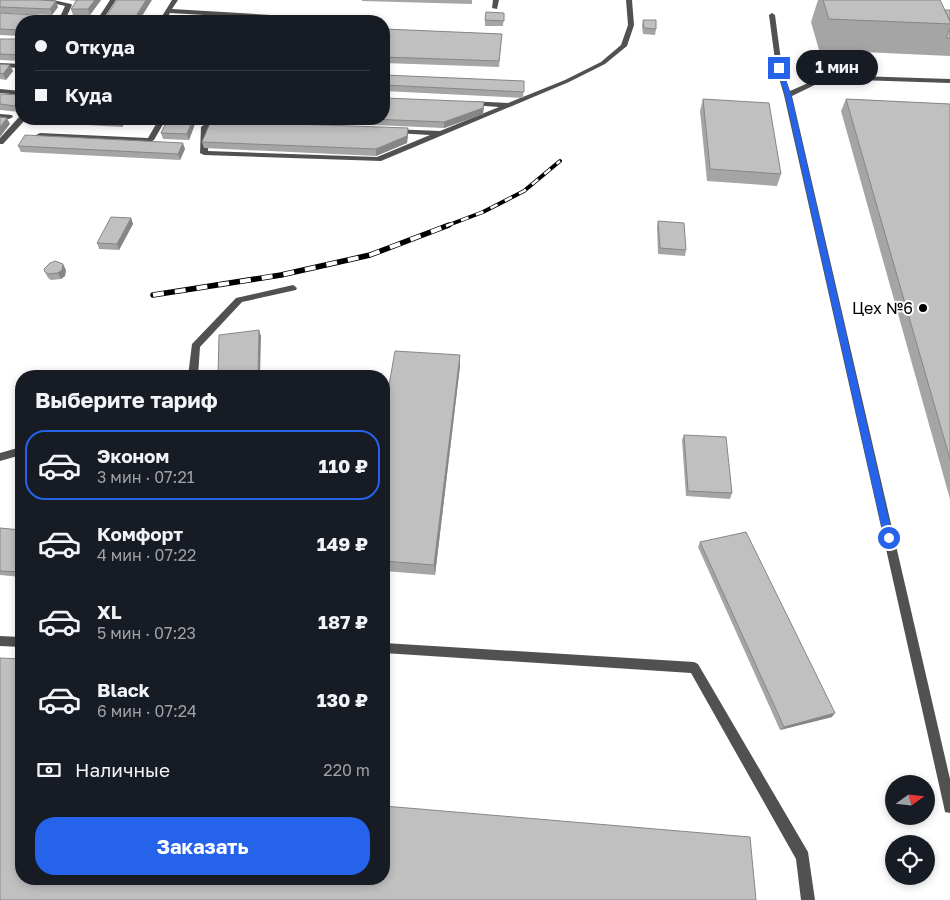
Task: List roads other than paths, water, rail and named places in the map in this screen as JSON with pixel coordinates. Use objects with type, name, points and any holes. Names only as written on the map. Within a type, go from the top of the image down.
[{"type":"lane","points":[[43,0],[68,5],[64,15]]},
{"type":"lane","points":[[102,15],[113,0]]},
{"type":"lane","points":[[166,15],[175,0]]},
{"type":"lane","points":[[495,8],[496,0]]},
{"type":"lane","points":[[208,125],[205,127],[204,153],[378,159],[567,81],[603,63],[624,46],[631,25],[629,0]]},
{"type":"lane","points":[[168,11],[236,15]]},
{"type":"lane","points":[[772,16],[779,68],[788,95],[950,807]]},
{"type":"lane","points":[[0,65],[15,66]]},
{"type":"lane","points":[[788,95],[826,77],[950,82]]},
{"type":"lane","points":[[0,91],[15,92]]},
{"type":"lane","points":[[462,102],[510,105]]},
{"type":"lane","points":[[0,116],[9,117]]},
{"type":"lane","points":[[0,142],[16,125]]},
{"type":"lane","points":[[40,135],[150,140],[159,125]]},
{"type":"lane","points":[[383,130],[442,133]]},
{"type":"lane","points":[[193,370],[195,346],[239,300],[293,288]]},
{"type":"lane","points":[[0,457],[15,453]]},
{"type":"lane","points":[[0,641],[15,642]]},
{"type":"lane","points":[[390,648],[694,668],[803,857],[808,900]]},
{"type":"railway","points":[[446,226],[483,212],[524,191],[560,161]]},
{"type":"railway","points":[[153,295],[281,275],[370,255],[449,225]]},
{"type":"place","name":"Цех №6","points":[[923,308]]}]
